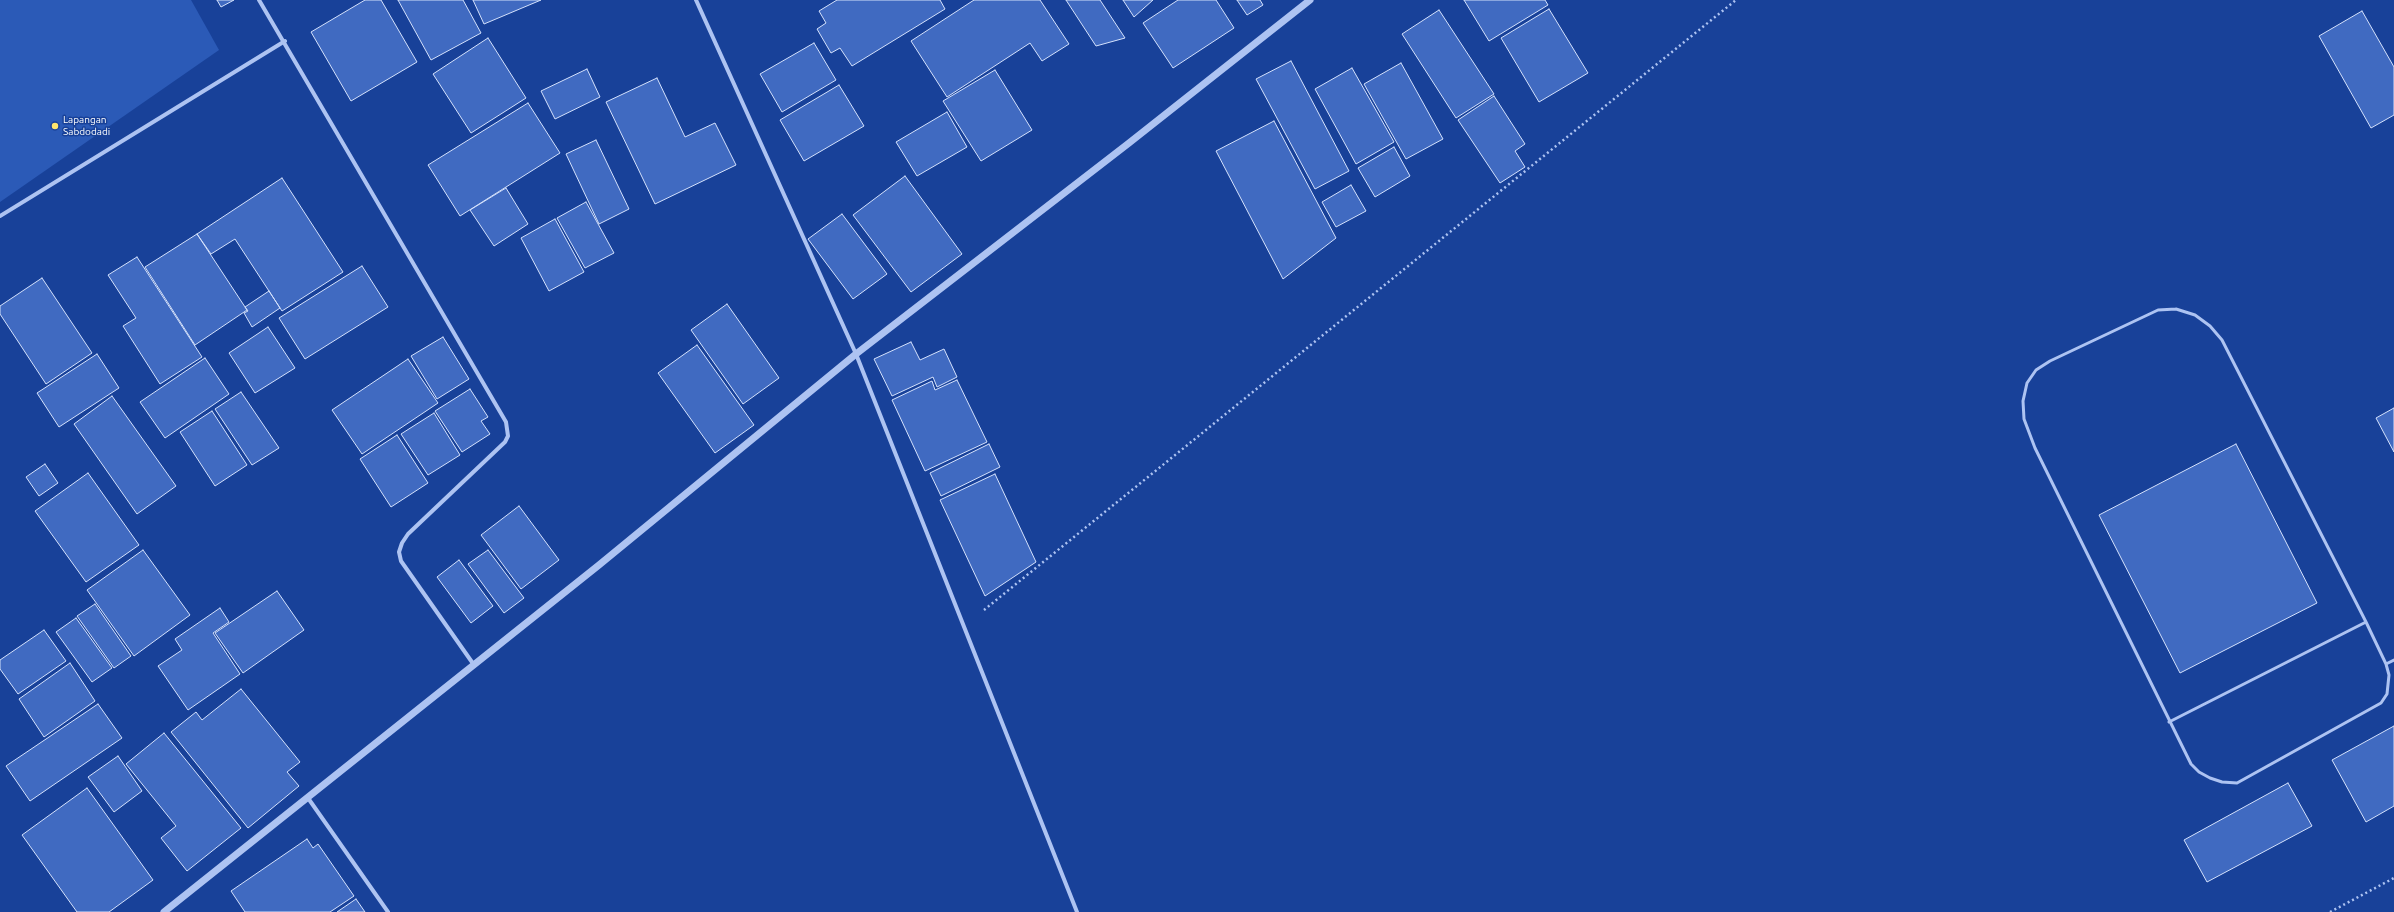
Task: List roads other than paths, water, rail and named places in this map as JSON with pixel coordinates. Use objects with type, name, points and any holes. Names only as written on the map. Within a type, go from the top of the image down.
[{"type":"street","points":[[259,0],[285,41],[506,422],[508,436],[505,442],[408,534],[402,543],[399,552],[401,561],[474,665]]},
{"type":"street","points":[[696,0],[856,354],[1077,912]]},
{"type":"street","points":[[164,912],[474,665],[856,354],[1129,144],[1310,0]]},
{"type":"street","points":[[0,216],[285,41]]},
{"type":"street","points":[[308,798],[388,912]]},
{"type":"lane","points":[[2176,309],[2195,315],[2210,326],[2222,340],[2366,622],[2386,664],[2390,685],[2382,703],[2237,783],[2222,782],[2199,772],[2191,764],[2169,722],[2035,448],[2024,419],[2023,401],[2026,384],[2036,370],[2050,361],[2158,310],[2176,309]]},
{"type":"lane","points":[[2169,722],[2366,622]]},
{"type":"lane","points":[[2386,664],[2394,660]]},
{"type":"place","name":"Lapangan Sabdodadi","points":[[55,126]]}]
